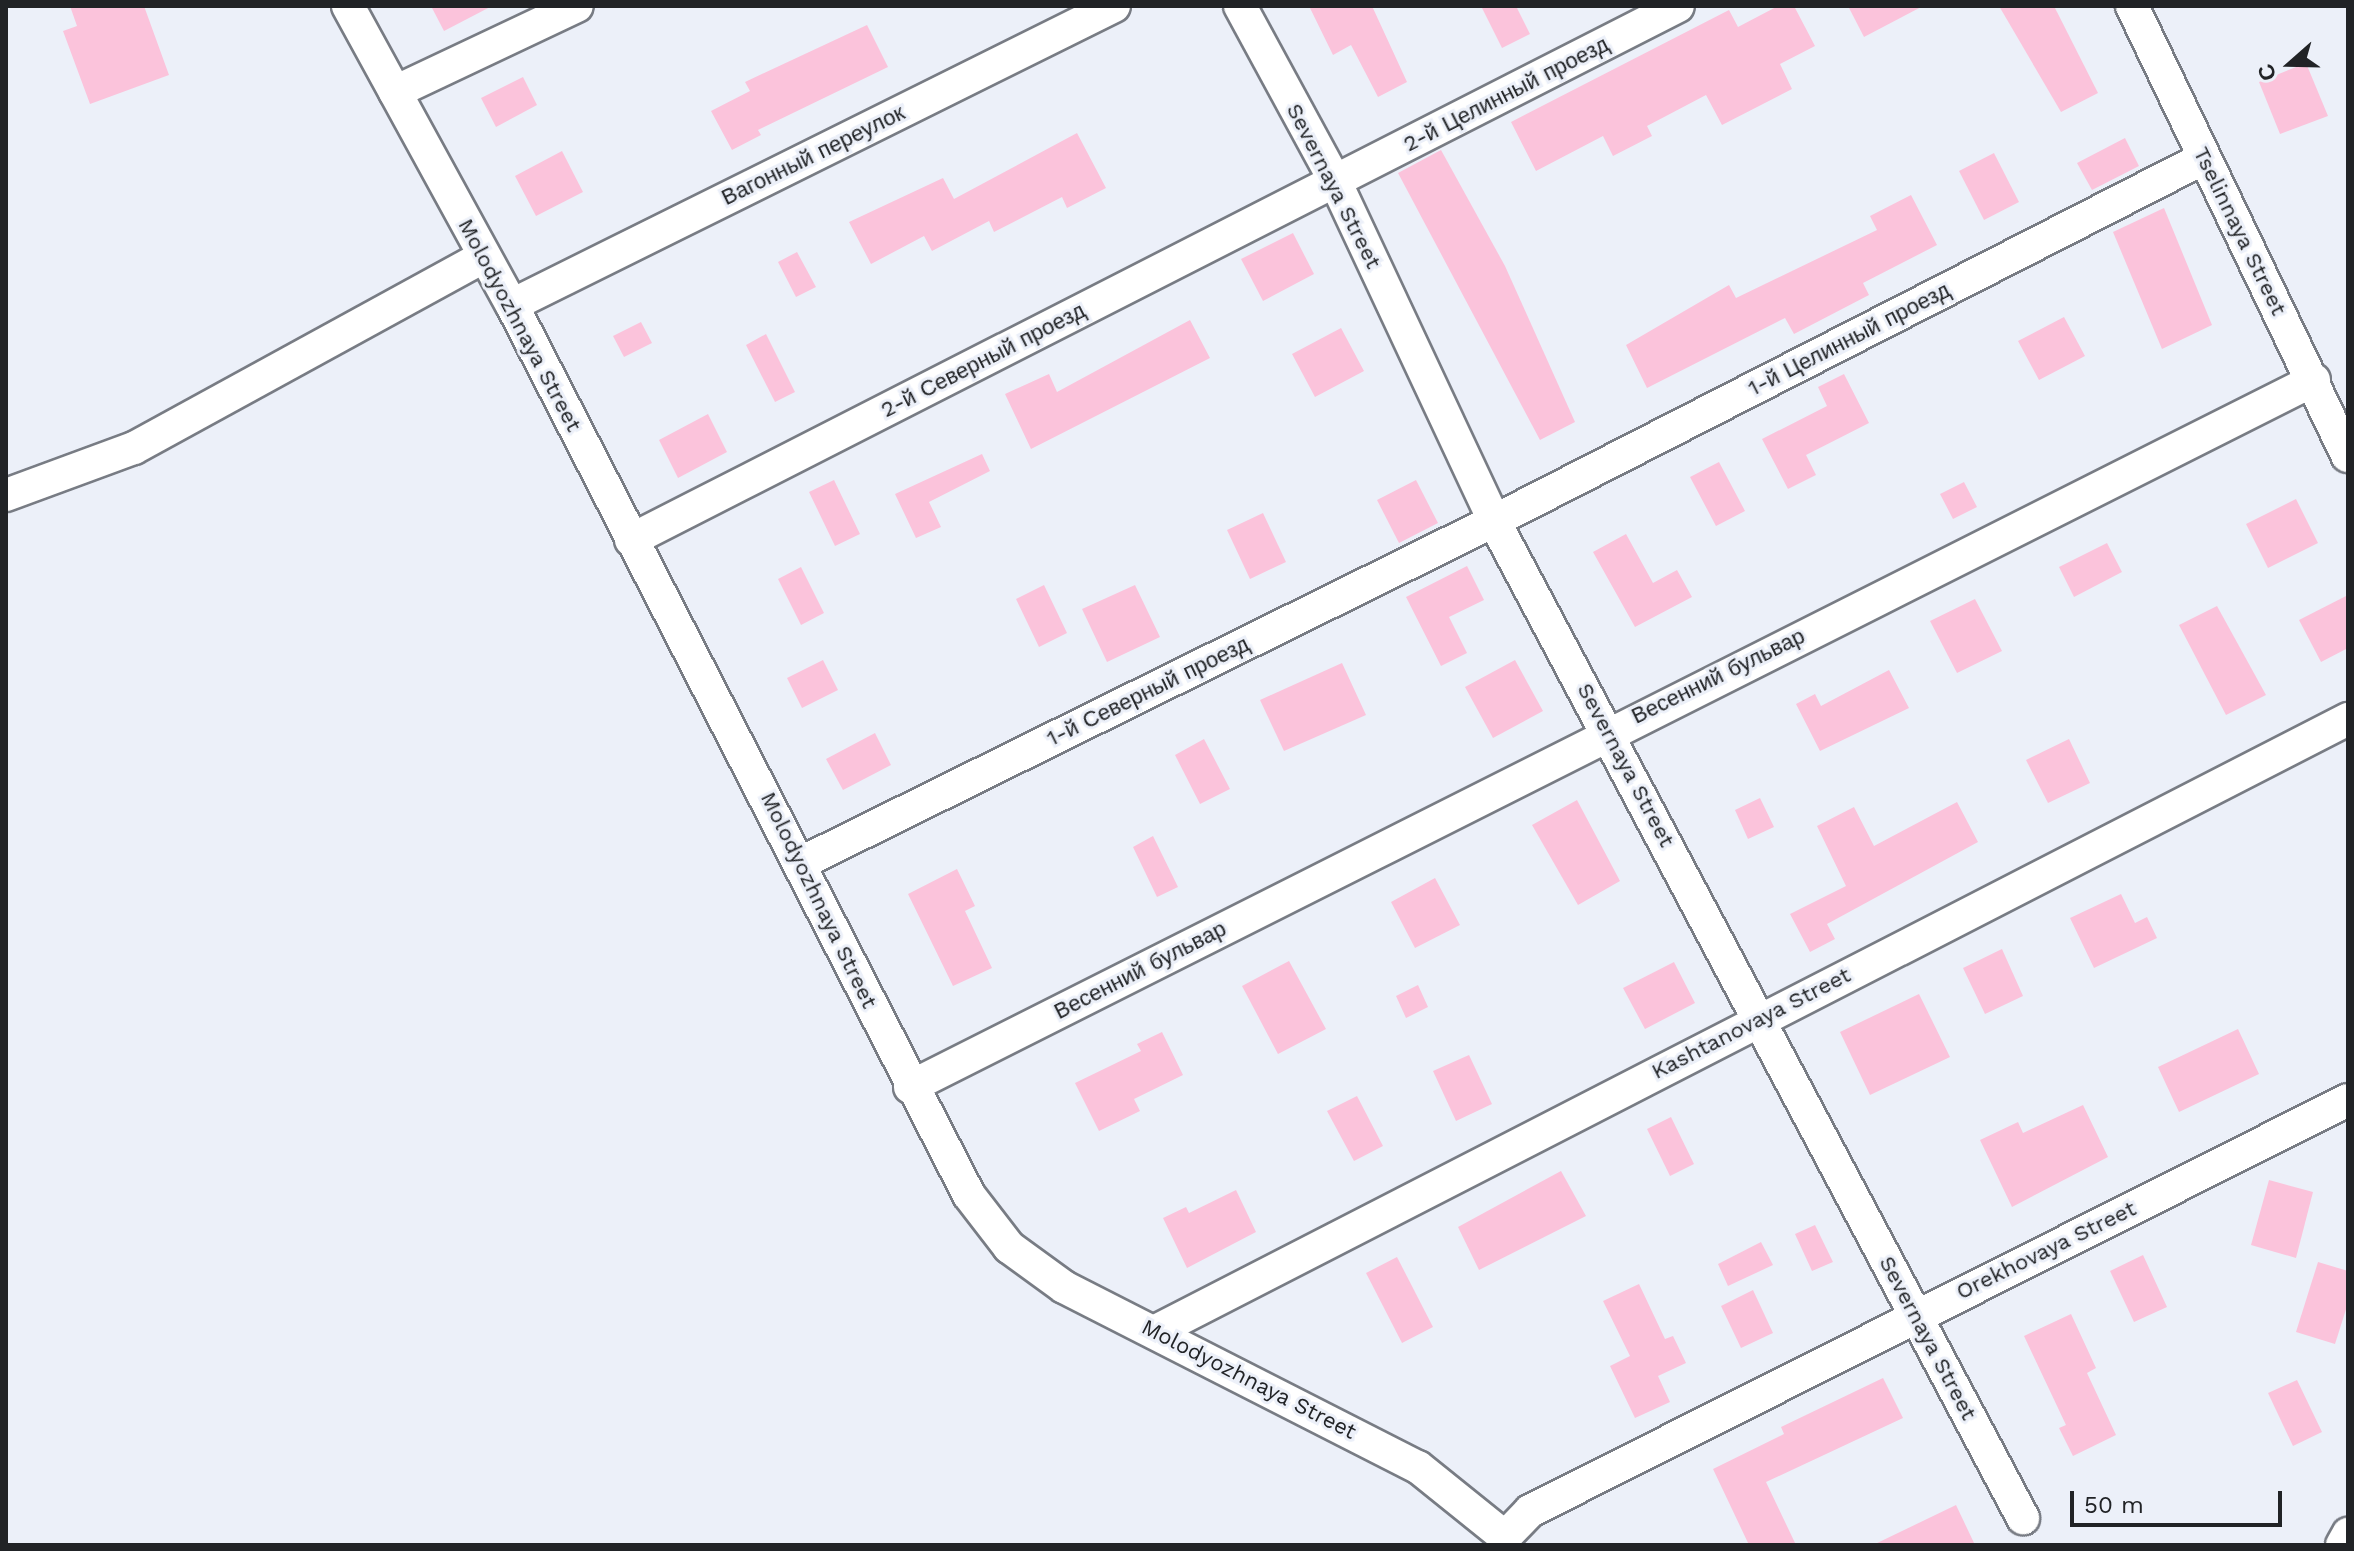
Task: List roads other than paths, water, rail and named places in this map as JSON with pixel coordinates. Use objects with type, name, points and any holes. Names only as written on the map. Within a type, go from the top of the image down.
[{"type":"street","name":"Molodyozhnaya Street","points":[[348,6],[512,305],[631,540],[803,862],[910,1087],[969,1195],[1009,1247],[1064,1287],[1156,1331],[1418,1467],[1509,1541],[1530,1511]]},
{"type":"street","points":[[395,92],[577,6]]},
{"type":"street","name":"Вагонный переулок","points":[[512,305],[1114,6]]},
{"type":"street","name":"Severnaya Street","points":[[1240,6],[1335,181],[1494,521],[1610,730],[1758,1018],[2023,1518]]},
{"type":"street","name":"2-й Целинный проезд","points":[[1335,181],[1678,6]]},
{"type":"street","name":"Tselinnaya Street","points":[[2132,6],[2348,456]]},
{"type":"street","name":"1-й Целинный проезд","points":[[1494,521],[2204,158]]},
{"type":"street","name":"2-й Северный проезд","points":[[631,540],[1335,181]]},
{"type":"street","points":[[6,495],[134,448],[483,257]]},
{"type":"street","name":"Весенний бульвар","points":[[910,1087],[1610,730],[2314,380]]},
{"type":"street","name":"1-й Северный проезд","points":[[803,862],[1494,521]]},
{"type":"street","name":"Kashtanovaya Street","points":[[1156,1331],[1758,1018],[2348,719]]},
{"type":"street","name":"Orekhovaya Street","points":[[1530,1511],[1915,1314],[2348,1100]]},
{"type":"street","points":[[2342,1545],[2348,1534]]}]
